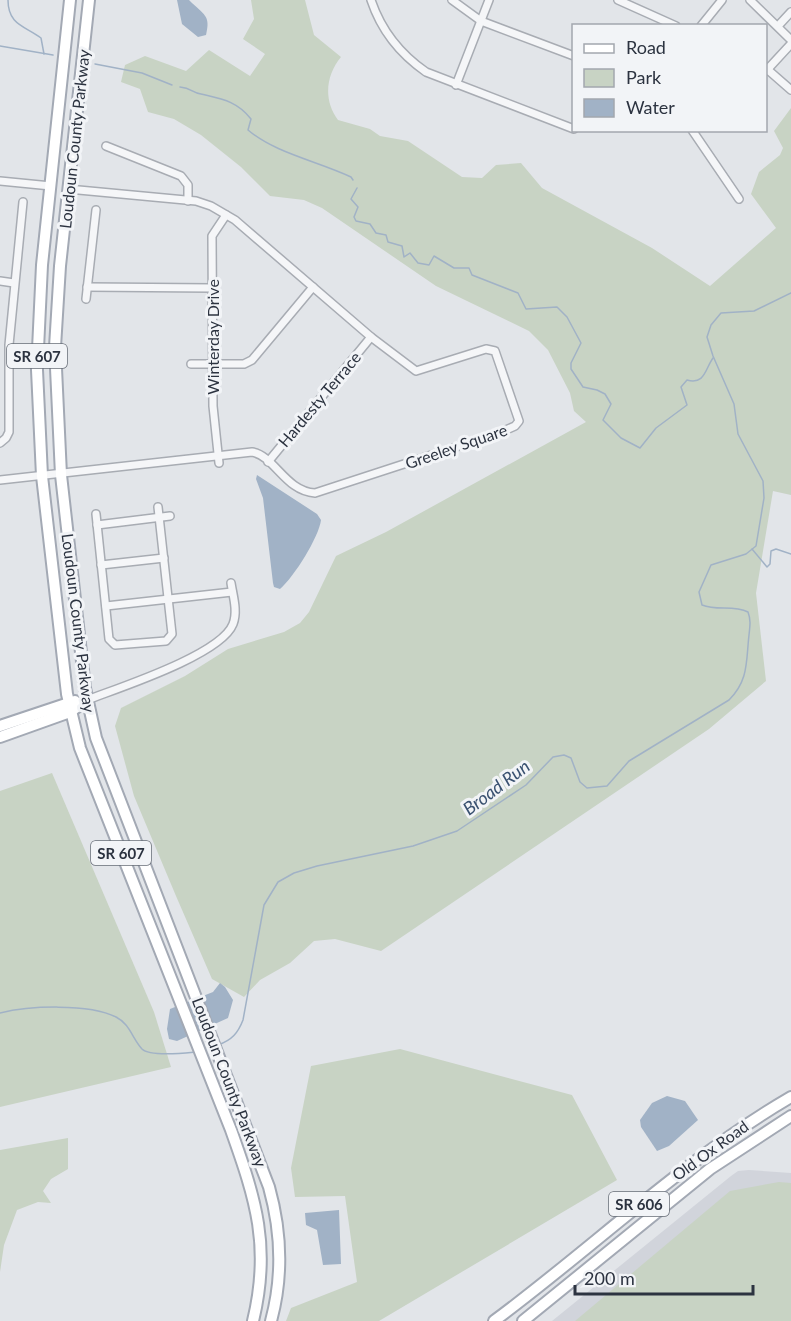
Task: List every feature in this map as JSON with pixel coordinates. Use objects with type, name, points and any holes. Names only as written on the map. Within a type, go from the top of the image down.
[{"type":"main road","name":"Loudoun County Parkway","points":[[70,0],[38,329],[42,476],[69,706],[80,748],[231,1130],[260,1221],[261,1274],[253,1321]]},
{"type":"main road","name":"Loudoun County Parkway","points":[[89,0],[68,189],[55,347],[61,475],[87,700],[96,738],[259,1155],[273,1203],[280,1257],[277,1296],[271,1321]]},
{"type":"main road","points":[[0,726],[87,700]]},
{"type":"main road","points":[[0,738],[69,706]]},
{"type":"main road","name":"Old Ox Road","points":[[494,1321],[694,1160],[750,1121],[791,1097]]},
{"type":"main road","name":"Old Ox Road","points":[[523,1321],[710,1169],[791,1116]]},
{"type":"street","points":[[371,0],[387,33],[409,59],[433,75],[572,129]]},
{"type":"street","points":[[452,0],[481,21],[572,56]]},
{"type":"street","points":[[456,85],[489,0]]},
{"type":"street","points":[[618,0],[672,24]]},
{"type":"street","points":[[703,24],[722,0]]},
{"type":"street","points":[[750,0],[778,26],[791,42],[767,69]]},
{"type":"street","points":[[778,26],[791,12]]},
{"type":"street","points":[[767,71],[791,90]]},
{"type":"street","points":[[693,132],[739,199]]},
{"type":"street","points":[[106,146],[181,176],[188,185],[188,201]]},
{"type":"street","points":[[0,181],[51,186]]},
{"type":"street","name":"Greeley Square","points":[[0,480],[219,459],[252,452],[268,462],[291,483],[315,494],[499,433],[518,423],[519,417],[495,351],[486,349],[416,371],[371,337],[226,215],[204,203],[68,189]]},
{"type":"street","points":[[0,443],[9,432],[9,345],[23,202]]},
{"type":"street","points":[[86,299],[96,210]]},
{"type":"street","name":"Winterday Drive","points":[[219,459],[213,406],[212,236],[226,215]]},
{"type":"street","points":[[0,281],[14,283]]},
{"type":"street","points":[[87,287],[212,288]]},
{"type":"street","points":[[191,364],[244,364],[252,360],[313,287]]},
{"type":"street","name":"Hardesty Terrace","points":[[268,462],[371,337]]},
{"type":"street","points":[[96,514],[111,642],[119,646],[141,644],[166,641],[171,637],[158,507]]},
{"type":"street","points":[[97,525],[170,516]]},
{"type":"street","points":[[101,565],[164,558]]},
{"type":"street","points":[[87,700],[179,664],[215,642],[232,626],[235,614],[231,583]]},
{"type":"street","points":[[106,606],[232,592]]},
{"type":"shaded area","points":[[738,1171],[791,1173],[791,1321],[552,1321],[731,1176]]},
{"type":"green space","points":[[251,0],[305,0],[314,35],[341,57],[332,72],[328,88],[330,104],[338,120],[370,129],[380,136],[408,141],[462,177],[482,178],[496,165],[521,163],[542,188],[652,248],[710,286],[776,228],[751,194],[759,172],[780,155],[783,148],[774,131],[791,108],[791,495],[773,491],[756,593],[766,681],[709,729],[381,951],[335,939],[314,941],[290,963],[260,980],[244,997],[212,979],[176,896],[134,796],[115,726],[121,708],[185,676],[228,649],[284,632],[300,623],[309,612],[336,556],[386,532],[586,422],[574,411],[570,393],[548,350],[529,331],[436,286],[322,208],[304,200],[270,196],[241,167],[201,135],[174,119],[148,112],[140,89],[121,82],[125,65],[145,56],[186,71],[209,50],[250,76],[265,54],[243,39],[254,19]]},
{"type":"green space","points":[[52,773],[154,1012],[171,1067],[0,1107],[0,791]]},
{"type":"green space","points":[[400,1049],[572,1095],[617,1180],[379,1321],[286,1321],[291,1308],[357,1282],[345,1196],[295,1197],[291,1168],[311,1066]]},
{"type":"green space","points":[[68,1138],[68,1169],[51,1179],[43,1191],[51,1203],[38,1202],[17,1210],[4,1245],[0,1272],[0,1150]]},
{"type":"green space","points":[[779,1182],[791,1183],[791,1321],[575,1321],[730,1191]]},
{"type":"water","points":[[177,0],[189,0],[205,16],[208,23],[206,35],[198,37],[182,24]]},
{"type":"water","points":[[257,475],[317,514],[321,520],[316,536],[305,556],[280,589],[274,587],[273,583],[263,498],[256,479]]},
{"type":"water","points":[[220,983],[233,1000],[228,1018],[177,1041],[169,1039],[167,1029],[170,1009],[213,992]]},
{"type":"water","points":[[667,1096],[685,1101],[698,1120],[669,1146],[657,1151],[641,1127],[640,1120],[652,1103]]},
{"type":"water","points":[[339,1210],[341,1264],[323,1265],[317,1230],[306,1225],[305,1213]]},
{"type":"waterway","points":[[8,0],[14,20],[41,38],[44,54]]},
{"type":"waterway","points":[[0,46],[53,55]]},
{"type":"waterway","points":[[95,64],[142,73],[172,85]]},
{"type":"waterway","points":[[180,87],[235,104],[251,119],[248,130],[259,138],[283,151],[338,171],[353,180]]},
{"type":"waterway","points":[[357,188],[351,199],[358,207],[354,217],[356,221],[370,224],[376,233],[386,235],[388,242],[402,246],[404,257],[410,253],[418,263],[429,265],[434,256],[454,268],[469,268],[472,275],[518,293],[526,309],[557,307],[567,317],[581,343],[571,363],[571,369],[583,387],[605,394],[611,404],[603,420],[621,438],[640,448],[656,428],[687,405],[681,387],[687,380],[693,381],[701,378],[713,358]]},
{"type":"waterway","name":"Broad Run","points":[[218,1045],[234,1036],[243,1020],[264,905],[278,882],[294,873],[317,866],[413,846],[457,831],[526,785],[553,757],[564,755],[571,758],[580,782],[587,788],[607,786],[629,761],[729,700],[735,693],[743,678],[747,662],[750,623],[748,612],[702,605],[699,592],[711,565],[746,554],[756,546],[764,498],[763,481],[738,434],[734,404],[707,337],[711,325],[721,313],[754,311],[791,293]]},
{"type":"waterway","points":[[752,549],[767,567],[770,564],[771,551],[776,549],[791,554]]},
{"type":"waterway","name":"Broad Run","points":[[0,1013],[42,1007],[90,1009],[121,1020],[142,1049],[146,1051],[168,1054],[196,1052]]}]
